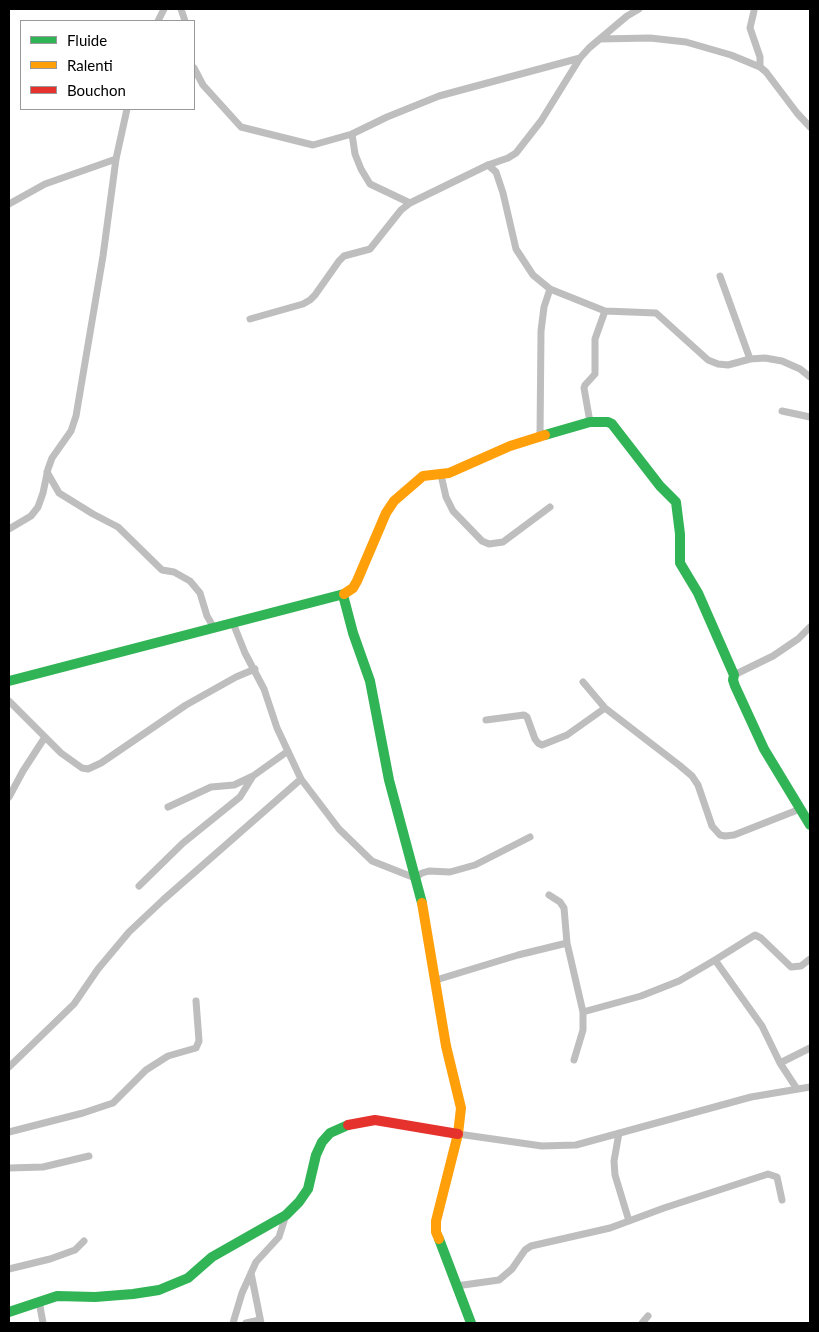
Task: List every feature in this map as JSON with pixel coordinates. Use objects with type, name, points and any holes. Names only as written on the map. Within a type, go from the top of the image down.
[{"type":"street","points":[[250,319],[303,304],[310,300],[344,256],[370,249],[401,210],[410,203],[488,165],[508,158],[522,146],[541,121],[580,58],[600,38],[627,16],[640,9]]},
{"type":"street","points":[[754,11],[750,28],[760,57],[760,67]]},
{"type":"street","points":[[600,38],[650,38],[686,42],[731,55],[760,67],[771,77],[810,127]]},
{"type":"street","points":[[195,70],[203,85],[242,127],[313,145],[352,134],[387,117],[439,96],[580,58]]},
{"type":"street","points":[[9,529],[31,516],[38,507],[52,458],[71,431],[76,416],[103,256],[116,158],[126,110]]},
{"type":"street","points":[[352,134],[355,154],[370,184],[410,203]]},
{"type":"street","points":[[9,204],[45,184],[116,158]]},
{"type":"street","points":[[488,165],[496,172],[501,186],[516,249],[532,275],[550,289],[605,311],[656,312],[708,360],[718,364],[728,365],[750,358],[765,358],[782,361],[800,369],[810,377]]},
{"type":"street","points":[[720,276],[750,358]]},
{"type":"street","points":[[540,437],[541,331],[544,307],[550,289]]},
{"type":"street","points":[[590,422],[584,388],[595,374],[595,338],[605,311]]},
{"type":"street","points":[[782,411],[810,417]]},
{"type":"street","points":[[9,681],[343,595],[357,581],[379,527],[394,501],[423,476],[449,473],[510,446],[590,422],[603,421],[612,424],[642,465],[676,502],[680,534],[680,563],[698,593],[734,675],[735,686],[764,750],[810,825]]},
{"type":"street","points":[[47,472],[59,492],[93,514],[118,527],[162,570],[174,572],[190,581],[200,593],[207,616],[214,628]]},
{"type":"street","points":[[442,474],[446,497],[453,511],[482,541],[489,544],[503,542],[550,507]]},
{"type":"street","points":[[343,595],[371,687],[389,780],[421,896],[446,1046],[461,1108],[458,1134],[442,1193],[436,1221],[436,1232],[465,1305],[470,1323]]},
{"type":"street","points":[[234,623],[245,653],[255,669],[301,779],[339,829],[372,861],[415,878]]},
{"type":"street","points":[[734,675],[773,656],[798,639],[810,627]]},
{"type":"street","points":[[9,701],[61,753],[82,768],[88,768],[101,763],[186,705],[255,669]]},
{"type":"street","points":[[584,682],[606,708],[692,776],[698,785],[712,826],[720,835],[734,834],[800,809]]},
{"type":"street","points":[[486,720],[524,715],[527,717],[535,739],[542,745],[567,735],[606,708]]},
{"type":"street","points":[[9,797],[45,737]]},
{"type":"street","points":[[168,807],[211,787],[234,785],[253,776],[288,751]]},
{"type":"street","points":[[139,886],[183,844],[231,806],[240,797],[253,776]]},
{"type":"street","points":[[9,1066],[74,1004],[98,969],[129,932],[301,779]]},
{"type":"street","points":[[415,878],[422,873],[450,872],[476,865],[530,837]]},
{"type":"street","points":[[550,895],[560,902],[564,908],[567,944],[583,1012],[584,1030],[574,1060]]},
{"type":"street","points":[[583,1012],[641,996],[679,981],[755,935],[761,938],[790,967],[800,966],[810,959]]},
{"type":"street","points":[[436,980],[518,955],[567,944]]},
{"type":"street","points":[[715,960],[762,1026],[780,1063],[796,1089]]},
{"type":"street","points":[[9,1132],[83,1113],[113,1103],[146,1070],[168,1056],[196,1048],[198,1041],[196,1001]]},
{"type":"street","points":[[780,1063],[810,1048]]},
{"type":"street","points":[[9,1312],[57,1296],[95,1297],[133,1294],[159,1290],[188,1278],[212,1257],[286,1215],[299,1202],[308,1189],[316,1155],[322,1142],[330,1133],[342,1127],[375,1120],[542,1146],[576,1145],[751,1097],[810,1087]]},
{"type":"street","points":[[619,1133],[614,1162],[615,1175],[629,1221]]},
{"type":"street","points":[[9,1168],[48,1166],[89,1156]]},
{"type":"street","points":[[456,1286],[499,1280],[512,1269],[525,1250],[531,1246],[601,1231],[768,1174],[777,1177],[782,1200]]},
{"type":"street","points":[[233,1323],[242,1293],[256,1262],[279,1237],[286,1215]]},
{"type":"street","points":[[9,1269],[75,1250],[84,1241]]},
{"type":"street","points":[[246,1323],[261,1321],[251,1273]]},
{"type":"street","points":[[39,1301],[43,1323]]},
{"type":"street","points":[[642,1323],[648,1316]]},
{"type":"traffic: fast","points":[[545,435],[590,422],[608,422],[612,424],[660,486],[676,502],[680,534],[680,563],[698,593],[734,675],[735,686],[764,749],[810,825]]},
{"type":"traffic: fast","points":[[9,681],[344,594]]},
{"type":"traffic: fast","points":[[343,595],[353,633],[370,681],[389,780],[422,903]]},
{"type":"traffic: fast","points":[[9,1312],[57,1296],[95,1297],[133,1294],[159,1290],[188,1278],[212,1257],[286,1215],[299,1202],[308,1189],[316,1155],[322,1142],[330,1133],[348,1125]]},
{"type":"traffic: fast","points":[[439,1239],[471,1323]]},
{"type":"traffic: slow","points":[[344,594],[353,588],[357,581],[386,513],[394,501],[423,476],[449,473],[510,446],[545,435]]},
{"type":"traffic: slow","points":[[422,903],[446,1046],[461,1108],[458,1134],[436,1221],[436,1232],[439,1239]]},
{"type":"traffic: jam","points":[[348,1125],[375,1120],[458,1134]]}]
